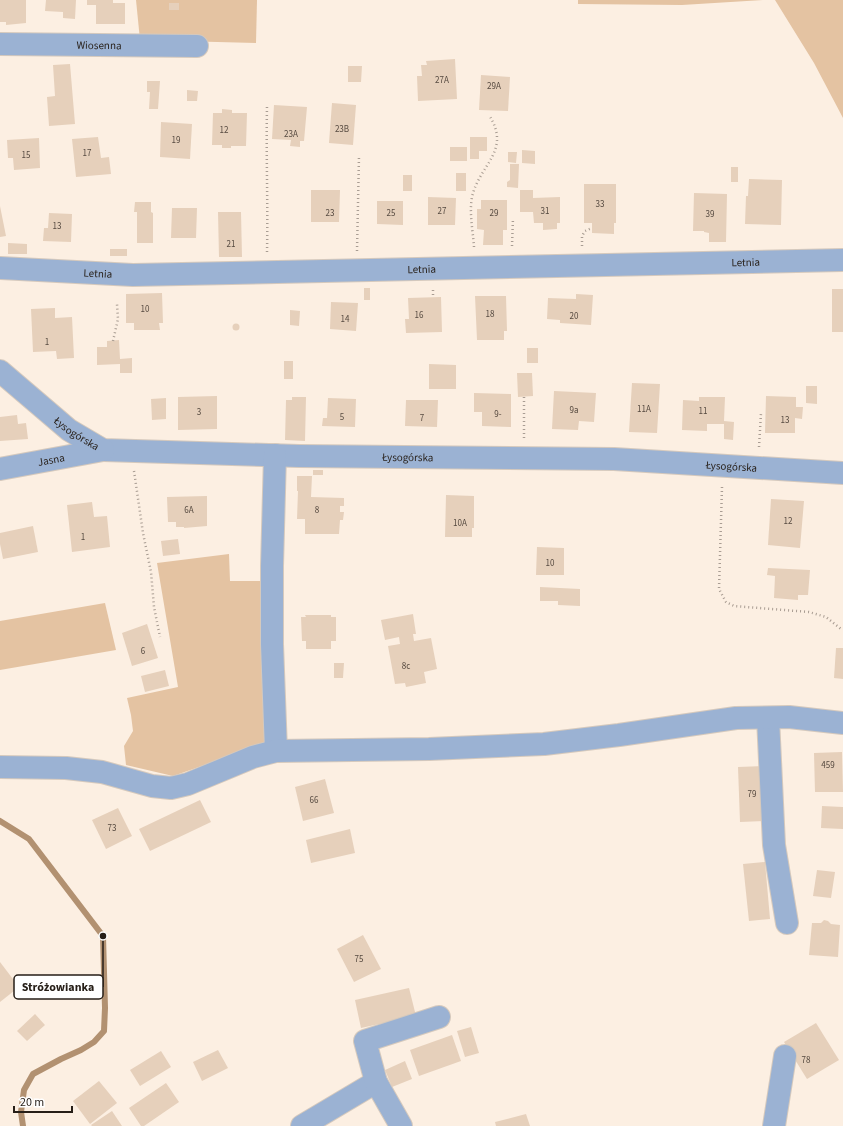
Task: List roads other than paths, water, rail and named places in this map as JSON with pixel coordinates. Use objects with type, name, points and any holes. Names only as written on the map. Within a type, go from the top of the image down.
[{"type":"street","name":"Wiosenna","points":[[0,44],[197,46]]},
{"type":"street","name":"Letnia","points":[[0,268],[133,275],[843,260]]},
{"type":"street","name":"Łysogórska","points":[[0,371],[69,430],[103,450],[275,455],[614,459],[843,473]]},
{"type":"street","name":"Jasna","points":[[0,468],[103,450]]},
{"type":"street","points":[[275,455],[272,566],[272,644],[276,751]]},
{"type":"street","points":[[0,767],[66,768],[95,771],[152,786],[171,788],[188,784],[253,757],[276,751],[429,749],[544,744],[736,718],[788,717],[843,723]]},
{"type":"street","points":[[768,718],[774,845],[788,923]]},
{"type":"street","points":[[400,1126],[376,1082],[365,1041],[439,1017]]},
{"type":"street","points":[[774,1126],[785,1056]]},
{"type":"street","points":[[302,1126],[376,1082]]},
{"type":"waterway","points":[[0,821],[29,839],[103,936],[105,1008],[104,1031],[94,1042],[81,1050],[33,1074],[24,1090],[21,1112],[23,1126]]},
{"type":"place","name":"Stróżowianka","points":[[103,936]]}]
